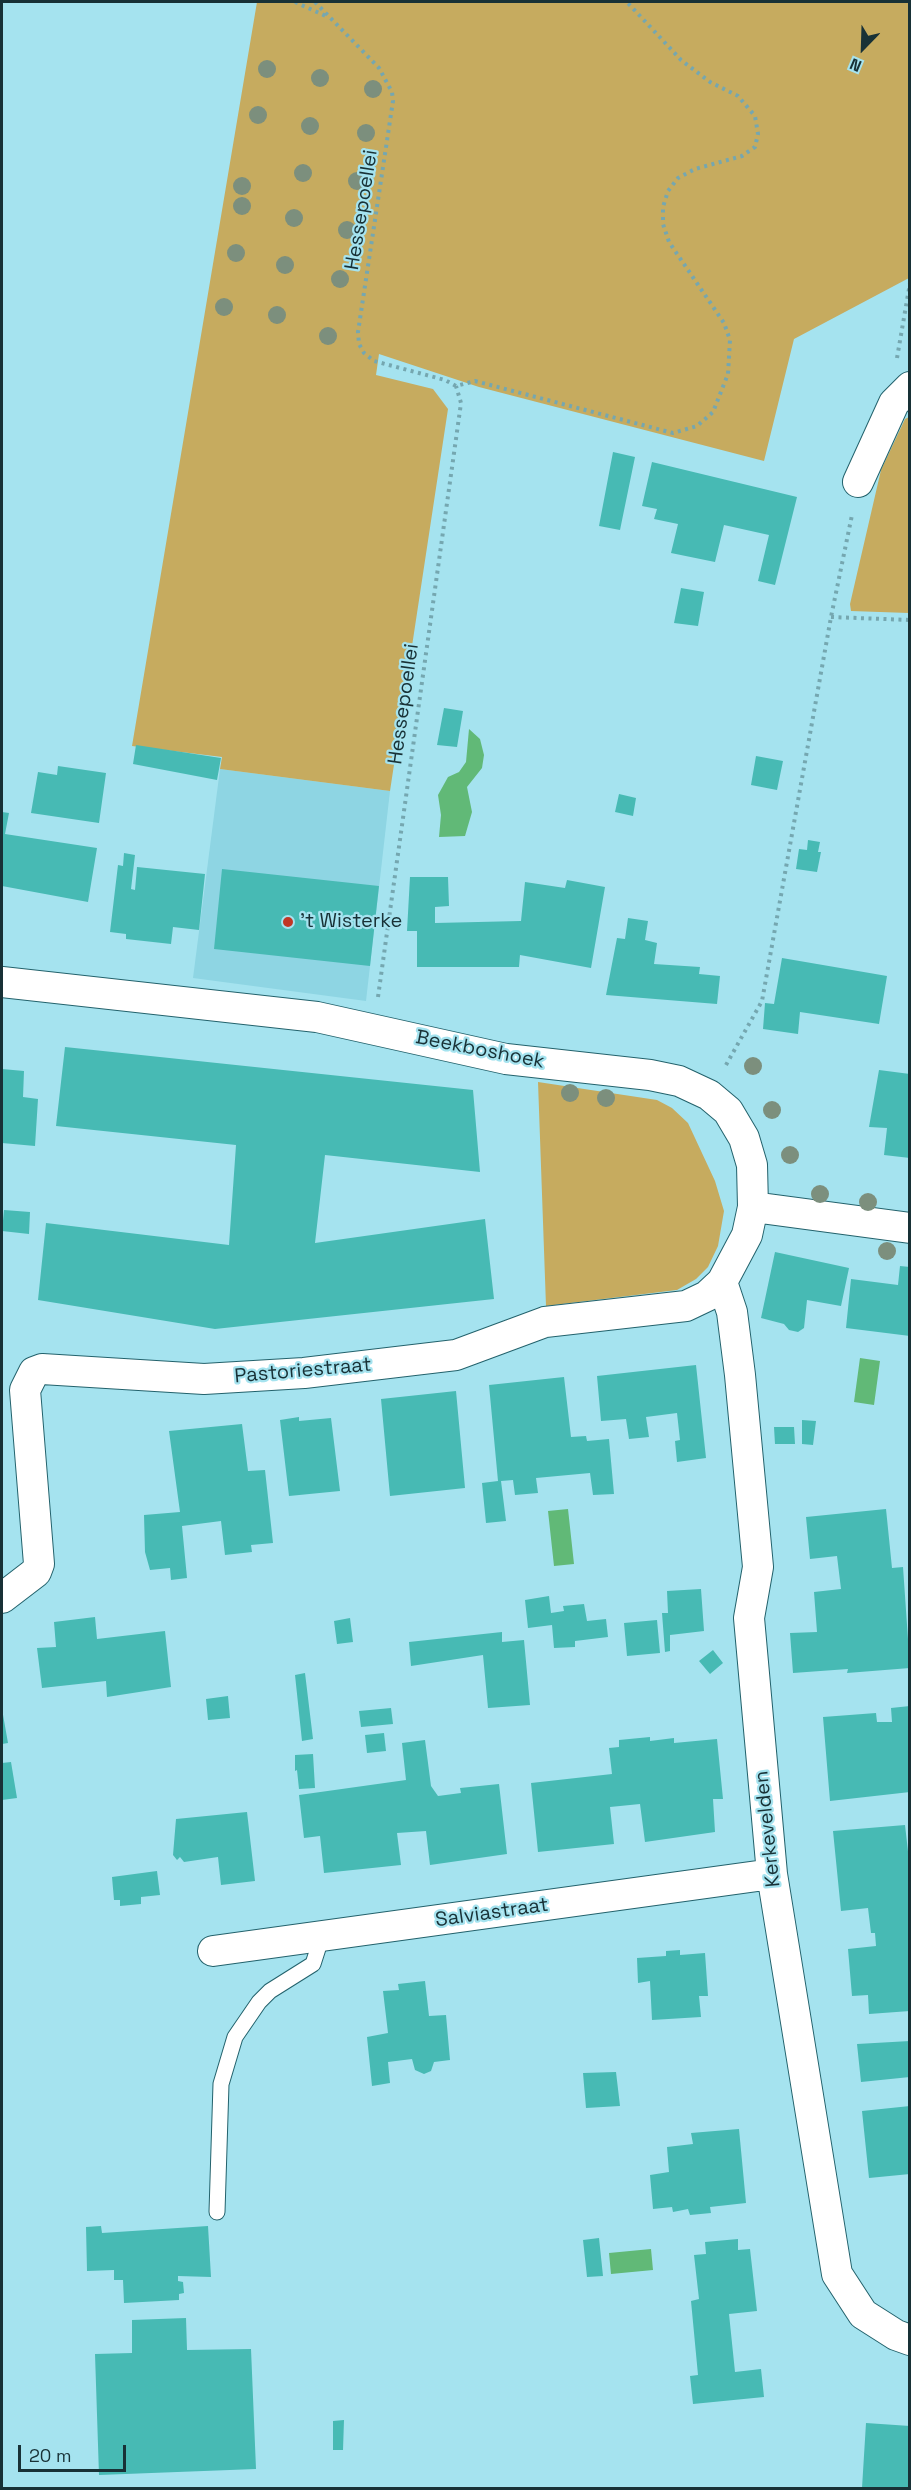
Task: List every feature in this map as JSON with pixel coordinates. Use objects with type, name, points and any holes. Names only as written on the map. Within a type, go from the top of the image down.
[{"type":"street","points":[[858,482],[902,395]]},
{"type":"street","name":"Beekboshoek","points":[[2,982],[317,1017],[506,1059],[650,1075],[679,1081],[709,1095],[728,1111],[744,1138],[753,1165],[753,1207]]},
{"type":"street","points":[[753,1207],[909,1228]]},
{"type":"street","name":"Pastoriestraat","points":[[2,1598],[36,1572],[39,1564],[25,1390],[34,1372],[42,1369],[204,1379],[304,1373],[456,1355],[544,1322],[686,1306],[707,1296],[722,1282],[747,1235],[753,1207]]},
{"type":"street","name":"Kerkevelden","points":[[722,1282],[732,1311],[758,1567],[749,1618],[772,1874],[837,2274],[863,2314],[896,2336],[909,2340]]},
{"type":"street","name":"Salviastraat","points":[[213,1951],[772,1874]]},
{"type":"lane","points":[[217,2212],[221,2084],[235,2037],[259,2002],[270,1991],[314,1964],[322,1936]]},
{"type":"path","points":[[295,2],[331,19]]},
{"type":"path","name":"Hessepoellei","points":[[315,2],[379,68],[388,81],[393,101],[358,332],[359,344],[374,361],[445,380],[456,386],[475,381],[673,433],[697,426],[713,412],[723,393],[728,374],[730,340],[724,323],[669,242],[663,224],[663,207],[669,191],[678,178],[694,169],[742,156],[755,147],[758,134],[755,116],[738,96],[710,82],[681,60],[627,2]]},
{"type":"path","points":[[902,395],[896,364],[909,283]]},
{"type":"path","name":"Hessepoellei","points":[[374,1028],[461,403],[456,386]]},
{"type":"path","points":[[709,1095],[762,1001],[831,617],[858,482]]},
{"type":"path","points":[[831,617],[909,620]]},
{"type":"shaded area","points":[[257,2],[909,2],[909,278],[794,339],[764,461],[479,387],[379,354],[376,375],[433,389],[448,409],[390,791],[220,769],[222,757],[132,746]]},
{"type":"shaded area","points":[[909,417],[909,613],[851,611],[850,604],[881,470],[905,419]]},
{"type":"shaded area","points":[[469,729],[480,739],[484,755],[482,768],[467,787],[472,812],[465,836],[439,837],[441,815],[438,795],[448,777],[459,772],[466,762]]},
{"type":"shaded area","name":"'t Wisterke","points":[[220,769],[390,791],[366,1001],[193,978]]},
{"type":"shaded area","points":[[538,1082],[657,1100],[672,1108],[688,1123],[715,1181],[724,1211],[718,1246],[708,1267],[696,1279],[677,1290],[546,1306]]},
{"type":"shaded area","points":[[860,1358],[880,1361],[874,1405],[854,1402]]},
{"type":"shaded area","points":[[568,1509],[574,1564],[554,1566],[548,1511]]},
{"type":"shaded area","points":[[651,2249],[653,2270],[611,2274],[609,2253]]},
{"type":"building","points":[[613,452],[635,457],[620,530],[599,526]]},
{"type":"building","points":[[652,462],[797,497],[775,585],[758,581],[769,535],[724,525],[715,562],[671,553],[678,524],[654,519],[657,509],[642,506]]},
{"type":"building","points":[[681,588],[704,592],[698,626],[674,623]]},
{"type":"building","points":[[444,708],[463,711],[457,747],[437,745]]},
{"type":"building","points":[[136,745],[221,758],[217,780],[133,764]]},
{"type":"building","points":[[756,756],[783,761],[777,790],[751,785]]},
{"type":"building","points":[[58,766],[106,773],[99,823],[31,813],[38,772],[57,775]]},
{"type":"building","points":[[619,794],[636,798],[633,816],[615,812]]},
{"type":"building","points":[[2,812],[9,813],[5,834],[97,848],[88,902],[2,886]]},
{"type":"building","points":[[808,840],[820,842],[818,852],[821,852],[817,872],[796,869],[799,849],[807,850]]},
{"type":"building","points":[[124,853],[135,855],[131,889],[135,890],[137,867],[205,874],[199,930],[173,927],[171,944],[126,939],[126,934],[110,932],[118,865],[123,866]]},
{"type":"building","points":[[222,869],[379,886],[370,966],[214,949]]},
{"type":"building","points":[[410,877],[448,877],[449,906],[435,907],[435,923],[521,921],[525,882],[565,888],[567,880],[605,887],[591,968],[520,955],[519,967],[417,967],[417,931],[407,931]]},
{"type":"building","points":[[628,918],[648,921],[645,940],[657,943],[654,964],[700,967],[699,974],[720,976],[717,1004],[606,995],[617,938],[625,939]]},
{"type":"building","points":[[782,958],[887,976],[879,1024],[800,1012],[798,1034],[763,1029],[765,1003],[774,1004]]},
{"type":"building","points":[[65,1047],[473,1090],[480,1172],[325,1155],[315,1243],[485,1219],[494,1299],[215,1329],[38,1300],[46,1223],[229,1245],[236,1145],[56,1126]]},
{"type":"building","points":[[2,1069],[24,1071],[23,1097],[38,1099],[35,1146],[2,1143]]},
{"type":"building","points":[[879,1070],[910,1074],[910,1158],[884,1155],[887,1128],[869,1127]]},
{"type":"building","points":[[4,1210],[30,1212],[29,1234],[2,1231]]},
{"type":"building","points":[[775,1252],[849,1268],[841,1306],[807,1300],[804,1328],[798,1332],[789,1330],[784,1324],[761,1318]]},
{"type":"building","points":[[900,1266],[910,1267],[910,1336],[846,1328],[851,1279],[898,1285]]},
{"type":"building","points":[[696,1365],[706,1458],[677,1462],[675,1441],[680,1440],[677,1413],[646,1417],[649,1437],[629,1439],[626,1419],[601,1421],[597,1376]]},
{"type":"building","points":[[564,1377],[571,1437],[586,1436],[587,1441],[609,1439],[614,1494],[593,1495],[590,1473],[536,1478],[538,1493],[515,1495],[513,1480],[501,1481],[506,1521],[486,1523],[482,1483],[498,1481],[489,1385]]},
{"type":"building","points":[[456,1391],[465,1488],[390,1496],[381,1399]]},
{"type":"building","points":[[299,1417],[299,1421],[331,1418],[340,1491],[289,1496],[280,1420]]},
{"type":"building","points":[[802,1420],[816,1421],[813,1445],[802,1444]]},
{"type":"building","points":[[242,1424],[248,1471],[265,1470],[273,1543],[251,1545],[252,1552],[225,1555],[221,1521],[182,1526],[187,1578],[171,1580],[170,1568],[150,1570],[145,1552],[144,1515],[180,1512],[169,1431]]},
{"type":"building","points":[[774,1427],[794,1427],[795,1444],[775,1444]]},
{"type":"building","points":[[886,1509],[892,1568],[903,1567],[910,1668],[847,1673],[848,1669],[793,1673],[790,1633],[817,1632],[814,1592],[841,1589],[837,1556],[810,1559],[806,1517]]},
{"type":"building","points":[[701,1589],[704,1631],[670,1635],[670,1651],[665,1652],[662,1613],[668,1613],[667,1591]]},
{"type":"building","points":[[549,1596],[551,1613],[564,1611],[563,1606],[584,1604],[587,1621],[606,1619],[608,1637],[575,1641],[575,1647],[554,1648],[552,1625],[528,1628],[525,1600]]},
{"type":"building","points":[[95,1617],[97,1639],[165,1631],[171,1687],[107,1697],[106,1681],[42,1688],[37,1648],[56,1647],[54,1622]]},
{"type":"building","points":[[350,1618],[353,1642],[337,1644],[334,1621]]},
{"type":"building","points":[[657,1620],[660,1653],[627,1656],[624,1623]]},
{"type":"building","points":[[502,1632],[502,1642],[524,1640],[530,1705],[488,1708],[483,1655],[411,1666],[409,1642]]},
{"type":"building","points":[[713,1650],[723,1663],[710,1674],[699,1661]]},
{"type":"building","points":[[305,1673],[313,1739],[302,1741],[295,1675]]},
{"type":"building","points":[[228,1696],[230,1718],[208,1720],[206,1699]]},
{"type":"building","points":[[910,1706],[910,1792],[830,1801],[823,1717],[876,1713],[877,1722],[892,1722],[891,1708]]},
{"type":"building","points":[[391,1708],[393,1724],[361,1727],[359,1711]]},
{"type":"building","points":[[2,1709],[8,1743],[2,1744]]},
{"type":"building","points":[[384,1733],[386,1751],[367,1753],[365,1735]]},
{"type":"building","points":[[650,1737],[650,1741],[674,1738],[674,1743],[717,1739],[723,1799],[713,1799],[715,1832],[645,1842],[640,1804],[610,1807],[614,1844],[538,1852],[531,1783],[612,1774],[609,1748],[619,1747],[619,1740]]},
{"type":"building","points":[[425,1740],[431,1786],[438,1796],[461,1793],[460,1788],[499,1784],[507,1854],[430,1865],[426,1831],[397,1833],[401,1865],[324,1873],[320,1836],[304,1838],[299,1795],[406,1780],[402,1743]]},
{"type":"building","points":[[313,1754],[315,1788],[299,1789],[297,1770],[295,1771],[295,1755]]},
{"type":"building","points":[[11,1762],[17,1798],[2,1800],[2,1763]]},
{"type":"building","points":[[247,1812],[255,1881],[221,1885],[218,1857],[184,1862],[180,1857],[177,1860],[173,1855],[176,1819]]},
{"type":"building","points":[[905,1825],[910,1869],[910,2011],[869,2014],[868,1995],[852,1996],[848,1949],[876,1946],[875,1933],[871,1933],[868,1908],[841,1911],[833,1831]]},
{"type":"building","points":[[157,1871],[160,1895],[141,1897],[141,1904],[120,1906],[120,1900],[114,1900],[112,1877]]},
{"type":"building","points":[[680,1950],[680,1955],[705,1953],[708,1996],[699,1996],[701,2017],[652,2020],[650,1981],[638,1983],[637,1958],[666,1956],[666,1951]]},
{"type":"building","points":[[425,1981],[429,2016],[446,2015],[450,2060],[434,2062],[431,2071],[424,2074],[415,2070],[412,2059],[388,2062],[390,2083],[372,2086],[367,2037],[388,2033],[383,1991],[399,1990],[398,1984]]},
{"type":"building","points":[[910,2041],[910,2077],[861,2082],[857,2044]]},
{"type":"building","points":[[616,2072],[620,2106],[586,2108],[583,2073]]},
{"type":"building","points":[[910,2106],[910,2174],[869,2178],[862,2111]]},
{"type":"building","points":[[739,2129],[746,2203],[710,2207],[711,2213],[690,2215],[688,2209],[673,2212],[672,2207],[653,2209],[650,2175],[669,2172],[667,2147],[693,2144],[691,2133]]},
{"type":"building","points":[[101,2226],[102,2233],[208,2226],[211,2277],[178,2276],[178,2281],[183,2282],[184,2293],[179,2294],[179,2300],[124,2303],[123,2280],[114,2280],[114,2270],[87,2271],[86,2227]]},
{"type":"building","points":[[599,2238],[603,2276],[587,2277],[583,2240]]},
{"type":"building","points":[[738,2239],[738,2250],[750,2249],[757,2311],[729,2314],[735,2372],[761,2369],[764,2397],[693,2404],[690,2376],[698,2375],[691,2301],[699,2299],[694,2255],[706,2254],[705,2242]]},
{"type":"building","points":[[186,2318],[187,2350],[251,2349],[256,2469],[99,2475],[95,2354],[132,2353],[132,2320]]},
{"type":"building","points":[[344,2420],[343,2450],[333,2450],[333,2421]]},
{"type":"building","points":[[866,2423],[910,2426],[910,2488],[862,2488]]},
{"type":"place","name":"'t Wisterke","points":[[288,922]]}]
